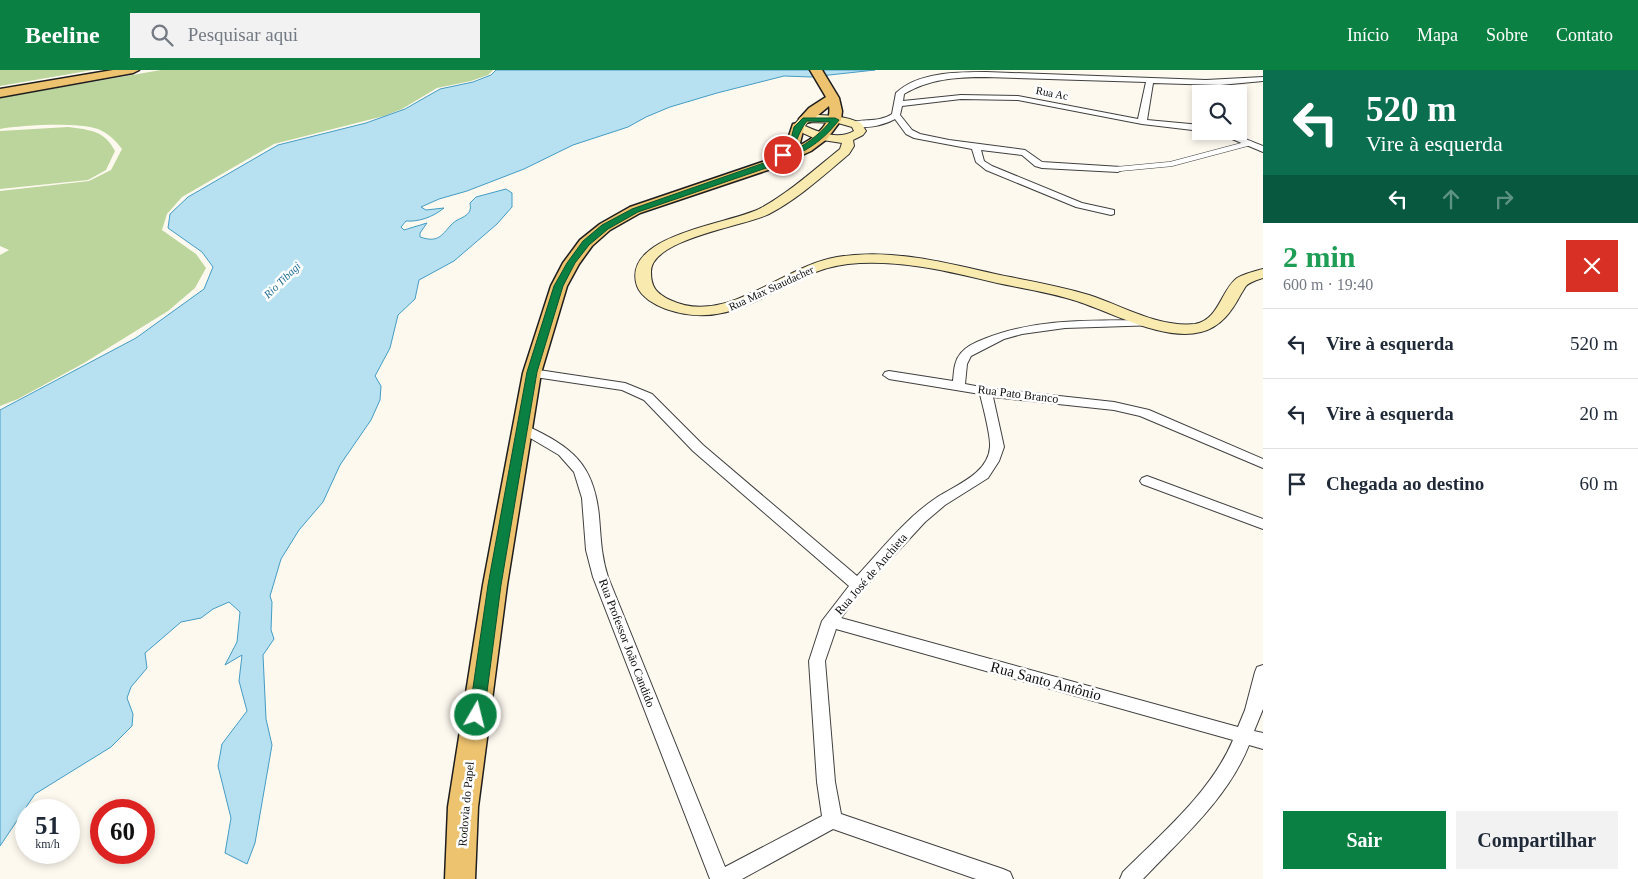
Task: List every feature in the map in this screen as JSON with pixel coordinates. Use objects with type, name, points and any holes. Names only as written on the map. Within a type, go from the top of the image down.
[{"type":"main road","points":[[0,93],[133,70]]},
{"type":"main road","points":[[816,70],[833,98],[835,120]]},
{"type":"main road","points":[[769,165],[783,155],[793,143],[801,123],[813,111],[833,98]]},
{"type":"main road","points":[[835,120],[857,127],[856,135],[847,138],[822,136],[801,123],[835,120]]},
{"type":"main road","name":"Rodovia do Papel","points":[[460,879],[463,807],[495,585],[532,372],[559,286],[571,263],[586,243],[605,227],[635,210],[769,165],[806,148],[822,136],[835,120]]},
{"type":"main road","name":"Rua Max Staudacher","points":[[847,138],[848,146],[845,151],[788,196],[761,213],[696,232],[662,246],[647,258],[642,270],[644,286],[657,300],[680,310],[698,313],[716,312],[743,303],[814,267],[863,258],[889,258],[934,264],[1084,298],[1155,323],[1176,328],[1198,328],[1214,322],[1241,282],[1263,273]]},
{"type":"street","points":[[1118,169],[1042,165],[1025,153],[917,136],[909,132],[896,116],[900,93],[908,87],[943,77],[959,75],[1066,76],[1227,83],[1263,78]]},
{"type":"street","points":[[1142,122],[1150,80]]},
{"type":"street","name":"Rua Ac","points":[[898,104],[961,97],[1018,98],[1142,122],[1192,127]]},
{"type":"street","points":[[857,127],[884,122],[896,116]]},
{"type":"street","points":[[1242,140],[1263,148]]},
{"type":"street","points":[[976,146],[980,162],[989,168],[1079,205],[1112,212]]},
{"type":"street","points":[[959,386],[960,365],[967,352],[993,339],[1028,330],[1061,326],[1155,323]]},
{"type":"street","points":[[532,372],[625,387],[648,397],[698,448],[858,585]]},
{"type":"street","name":"Rua Pato Branco","points":[[889,375],[986,392],[1114,406],[1144,413],[1170,422],[1263,464]]},
{"type":"street","name":"Rua José de Anchieta","points":[[832,820],[826,782],[817,661],[830,621],[858,585],[920,518],[940,502],[983,475],[992,461],[997,447],[986,392]]},
{"type":"street","name":"Rua Professor João Candido","points":[[522,429],[554,444],[571,458],[582,472],[589,492],[594,554],[608,599],[722,879]]},
{"type":"street","points":[[1147,481],[1263,524]]},
{"type":"street","name":"Rua Santo Antônio","points":[[830,621],[1263,740]]},
{"type":"street","points":[[1130,879],[1202,805],[1234,759],[1254,710],[1263,672]]},
{"type":"street","points":[[722,879],[832,820],[1003,879]]},
{"type":"lane","points":[[1118,169],[1171,164],[1250,143]]},
{"type":"green space","points":[[0,70],[93,70],[0,86]]},
{"type":"green space","points":[[161,70],[493,70],[488,75],[471,81],[437,88],[402,109],[384,116],[274,144],[182,197],[167,214],[162,230],[196,254],[206,268],[195,288],[168,311],[84,363],[18,399],[0,406],[0,255],[9,250],[0,246],[0,191],[89,181],[111,170],[122,149],[114,140],[98,129],[77,125],[22,126],[0,129],[0,98]]},
{"type":"green space","points":[[68,127],[96,132],[111,144],[115,151],[106,170],[88,180],[0,189],[0,131]]},
{"type":"water","name":"Rio Tibagi","points":[[496,70],[875,70],[811,77],[784,76],[670,107],[628,127],[573,145],[524,169],[421,207],[426,210],[444,208],[426,218],[406,221],[401,227],[404,230],[427,223],[420,233],[420,237],[435,239],[469,212],[470,203],[476,197],[506,189],[512,193],[512,207],[497,224],[454,261],[419,280],[415,299],[398,315],[390,348],[375,376],[381,386],[380,400],[371,420],[340,465],[323,502],[299,530],[281,559],[270,596],[272,602],[271,630],[274,639],[263,655],[266,719],[272,745],[255,843],[247,864],[225,853],[231,818],[218,766],[222,744],[247,711],[239,681],[242,655],[225,665],[237,642],[240,612],[229,602],[213,609],[201,618],[181,622],[145,653],[147,668],[131,687],[127,698],[133,714],[132,726],[111,747],[35,794],[32,799],[15,799],[15,824],[0,846],[0,410],[136,338],[204,289],[213,267],[202,252],[168,228],[170,214],[188,197],[278,145],[366,123],[405,109],[440,89],[473,82],[491,75]]},
{"type":"route","points":[[476,715],[495,585],[532,372],[559,286],[571,263],[586,243],[605,227],[635,210],[769,165],[806,148],[822,136],[835,120],[827,118],[805,119],[800,123],[793,143],[783,155]]}]
